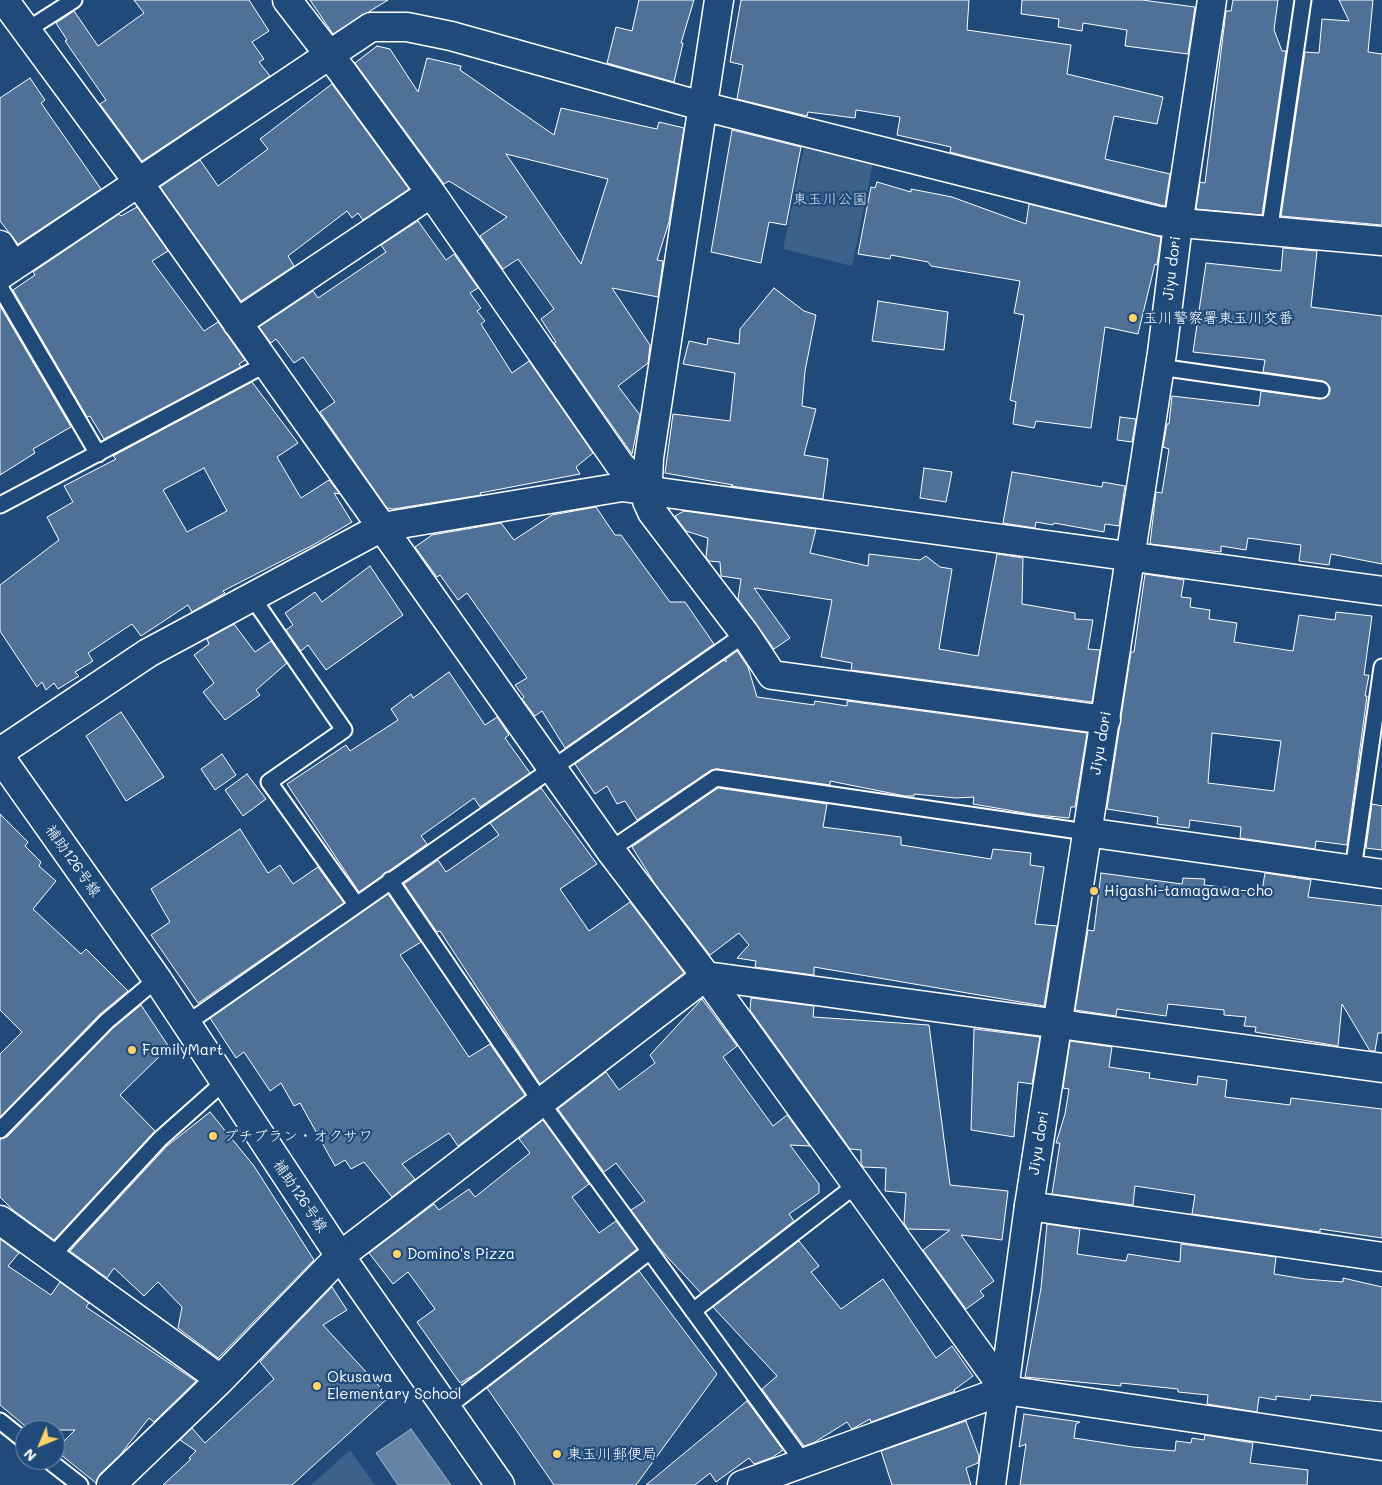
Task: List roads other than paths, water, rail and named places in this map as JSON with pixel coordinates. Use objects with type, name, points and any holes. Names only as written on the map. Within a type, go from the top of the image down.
[{"type":"street","points":[[4,0],[138,182],[610,850],[706,976],[1005,1390]]},
{"type":"street","points":[[287,0],[431,193],[620,465],[647,491]]},
{"type":"street","points":[[719,0],[650,448],[647,501],[652,512],[744,634],[772,675],[1106,720]]},
{"type":"street","name":"Jiyu dori","points":[[991,1485],[1029,1206],[1160,367],[1178,225],[1212,0]]},
{"type":"street","points":[[3,268],[138,182],[371,27],[407,27],[460,39],[702,106],[1178,225],[1382,241]]},
{"type":"street","points":[[237,322],[431,193]]},
{"type":"street","points":[[0,752],[148,653],[382,527],[622,487],[1131,555],[1382,591]]},
{"type":"street","name":"補助126号線","points":[[0,757],[157,979],[340,1256],[500,1485]]},
{"type":"street","points":[[1086,832],[1382,874]]},
{"type":"street","points":[[112,1485],[219,1381],[340,1256],[706,976],[1382,1068]]},
{"type":"street","points":[[1029,1206],[1382,1257]]},
{"type":"street","points":[[0,1220],[50,1258],[209,1371],[219,1381]]},
{"type":"street","points":[[742,1485],[1005,1390],[1382,1446]]},
{"type":"lane","points":[[27,30],[74,0]]},
{"type":"lane","points":[[1269,233],[1303,0]]},
{"type":"lane","points":[[3,268],[98,454]]},
{"type":"lane","points":[[2,501],[98,454],[266,364]]},
{"type":"lane","points":[[1160,367],[1321,390]]},
{"type":"lane","points":[[252,597],[344,730],[269,782],[356,904]]},
{"type":"lane","points":[[186,1024],[744,634]]},
{"type":"lane","points":[[1353,870],[1382,668]]},
{"type":"lane","points":[[610,850],[716,778],[1086,832]]},
{"type":"lane","points":[[390,880],[541,1102],[804,1464]]},
{"type":"lane","points":[[0,1130],[107,1021],[157,979]]},
{"type":"lane","points":[[50,1258],[160,1139],[224,1082]]},
{"type":"lane","points":[[693,1311],[856,1184]]},
{"type":"lane","points":[[446,1408],[650,1251]]},
{"type":"lane","points":[[0,1421],[15,1433]]},
{"type":"lane","points":[[61,1470],[80,1485]]},
{"type":"place","name":"玉川警察署東玉川交番","points":[[1133,318]]},
{"type":"place","name":"Higashi-tamagawa-cho","points":[[1094,891]]},
{"type":"place","name":"FamilyMart","points":[[132,1050]]},
{"type":"place","name":"プチブラン・オクサワ","points":[[213,1136]]},
{"type":"place","name":"Domino's Pizza","points":[[397,1254]]},
{"type":"place","name":"Okusawa Elementary School","points":[[317,1386]]},
{"type":"place","name":"東玉川郵便局","points":[[557,1454]]},
{"type":"park label","name":"東玉川公園","points":[[830,199]]}]
